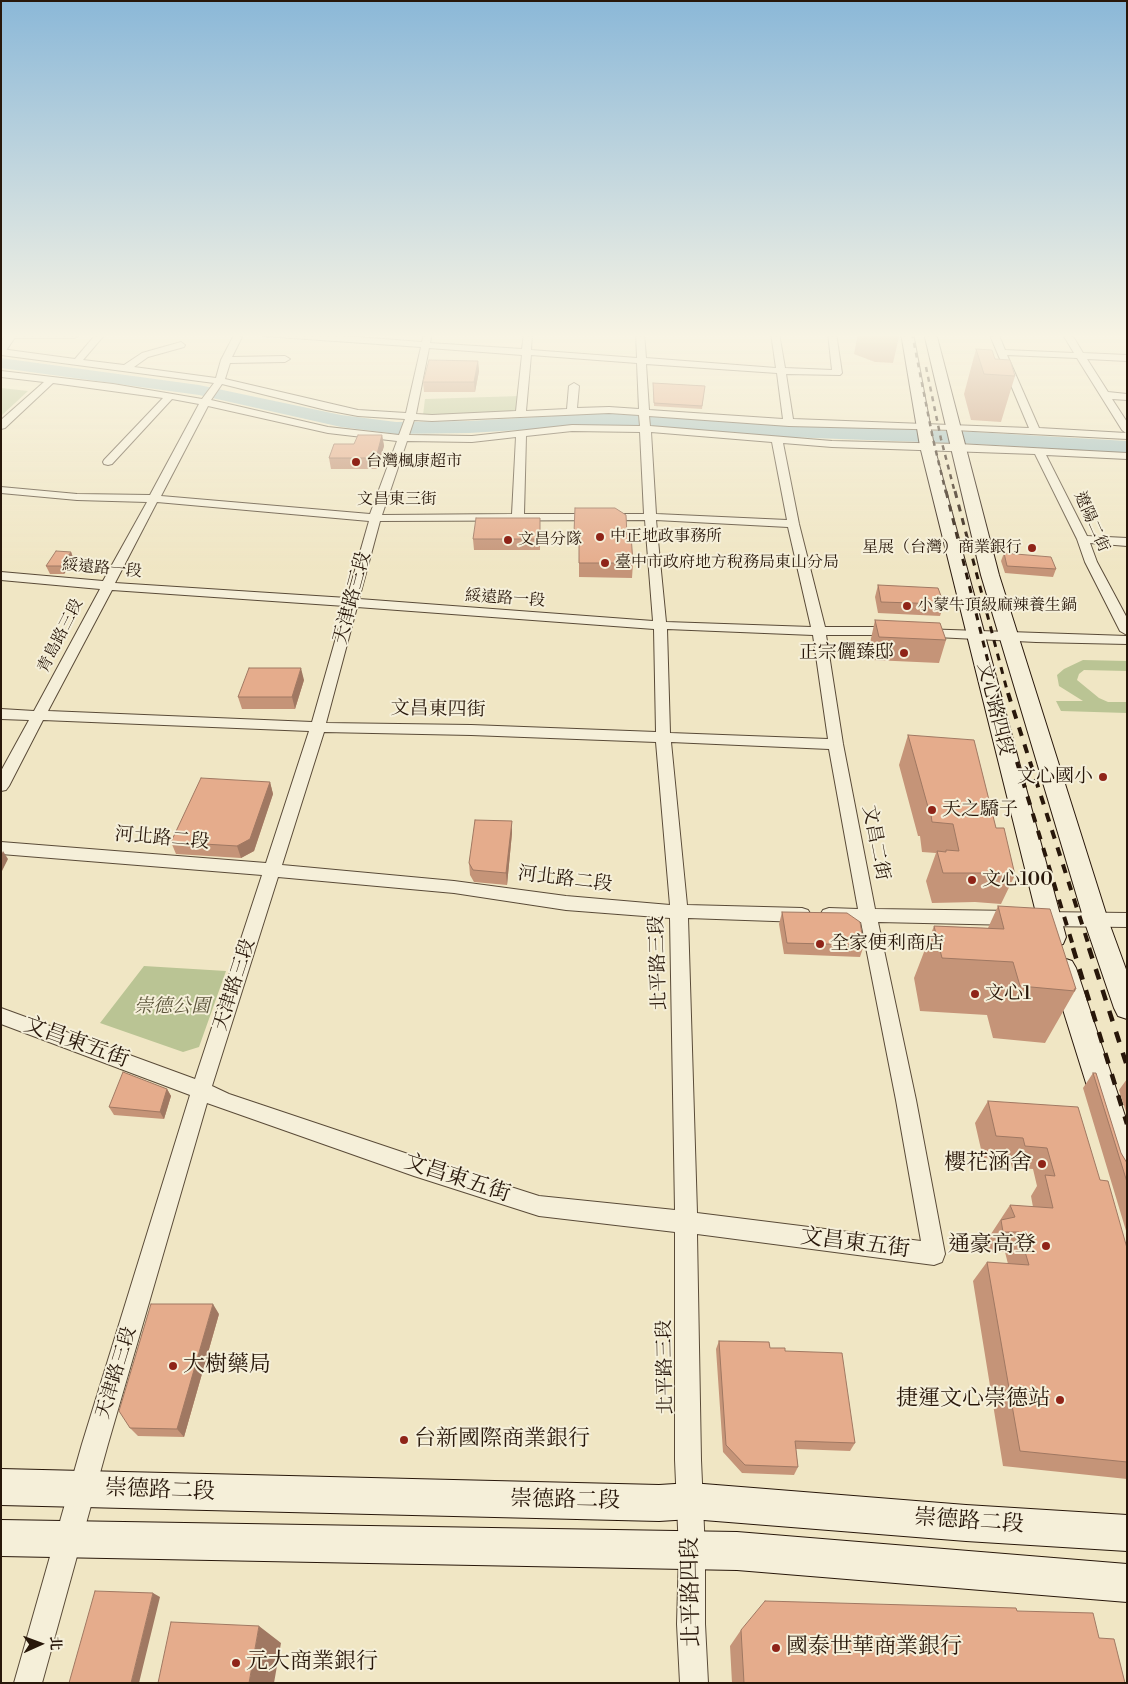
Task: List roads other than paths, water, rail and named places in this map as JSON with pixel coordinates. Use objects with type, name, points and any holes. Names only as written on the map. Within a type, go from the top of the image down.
[{"type":"main road","name":"文心路四段","points":[[921,412],[925,436],[1048,920],[1127,1166]]},
{"type":"main road","name":"文心路四段","points":[[950,412],[985,558],[1008,637],[1096,920],[1127,1008]]},
{"type":"main road","name":"崇德路二段","points":[[1,1488],[84,1488],[659,1503],[691,1501],[966,1523],[1127,1533]]},
{"type":"main road","points":[[1,1538],[69,1541],[737,1551],[1127,1583]]},
{"type":"street","points":[[1,426],[17,412]]},
{"type":"street","points":[[108,462],[155,412]]},
{"type":"street","name":"青島路三段","points":[[1,786],[106,586],[202,412]]},
{"type":"street","points":[[254,412],[328,430],[407,427],[449,417],[545,412]]},
{"type":"street","points":[[351,412],[407,427],[472,438],[645,421],[789,423],[925,436],[956,437],[1035,431],[1127,436]]},
{"type":"street","name":"天津路三段","points":[[28,1683],[98,1435],[202,1090],[316,728],[375,518],[407,427],[410,412]]},
{"type":"street","points":[[583,412],[777,440],[832,444],[925,436],[956,437],[1040,452],[1127,456]]},
{"type":"street","name":"北平路三段","points":[[645,412],[650,517],[660,626],[663,738],[679,913],[686,1222],[688,1460],[691,1501]]},
{"type":"street","points":[[787,412],[789,423]]},
{"type":"street","points":[[1026,412],[1035,431]]},
{"type":"street","points":[[1115,412],[1127,430]]},
{"type":"street","points":[[518,518],[521,434]]},
{"type":"street","name":"文昌二街","points":[[777,440],[793,524],[819,631],[836,744],[868,916],[906,1100],[934,1254]]},
{"type":"street","name":"遼陽二街","points":[[1040,452],[1083,539],[1091,562],[1127,631]]},
{"type":"street","name":"文昌東三街","points":[[1,490],[375,518],[650,517],[793,524]]},
{"type":"street","points":[[1083,539],[1127,542]]},
{"type":"street","name":"綏遠路一段","points":[[1,576],[106,586],[660,626],[1127,640]]},
{"type":"street","name":"文昌東四街","points":[[1,714],[316,728],[471,730],[836,744]]},
{"type":"street","name":"河北路二段","points":[[1,848],[454,887],[566,903],[679,913],[1127,920]]},
{"type":"street","name":"文昌東五街","points":[[1,1016],[202,1090],[224,1101],[538,1206],[686,1222],[934,1254]]},
{"type":"street","name":"北平路四段","points":[[691,1501],[691,1624],[694,1683]]},
{"type":"waterway","points":[[298,412],[341,421],[396,428],[469,427],[603,419],[786,431],[975,438],[1127,447]]},
{"type":"railway","points":[[928,412],[946,493]]},
{"type":"railway","points":[[935,412],[955,493]]},
{"type":"railway","points":[[946,491],[996,694]]},
{"type":"railway","points":[[955,491],[1008,694]]},
{"type":"railway","points":[[996,693],[1074,949]]},
{"type":"railway","points":[[1008,693],[1090,949]]},
{"type":"railway","points":[[1073,948],[1127,1124]]},
{"type":"railway","points":[[1089,948],[1127,1066]]},
{"type":"place","name":"台灣楓康超市","points":[[356,462]]},
{"type":"place","name":"中正地政事務所","points":[[600,537]]},
{"type":"place","name":"文昌分隊","points":[[508,540]]},
{"type":"place","name":"星展（台灣）商業銀行","points":[[1032,548]]},
{"type":"place","name":"臺中市政府地方稅務局東山分局","points":[[605,563]]},
{"type":"place","name":"小蒙牛頂級麻辣養生鍋","points":[[907,606]]},
{"type":"place","name":"正宗儷臻邸","points":[[904,653]]},
{"type":"place","name":"文心國小","points":[[1103,777]]},
{"type":"place","name":"天之驕子","points":[[932,810]]},
{"type":"place","name":"文心100","points":[[972,880]]},
{"type":"place","name":"全家便利商店","points":[[820,944]]},
{"type":"place","name":"文心1","points":[[975,994]]},
{"type":"place","name":"櫻花涵舍","points":[[1042,1164]]},
{"type":"place","name":"通豪高登","points":[[1046,1246]]},
{"type":"place","name":"大樹藥局","points":[[173,1366]]},
{"type":"place","name":"捷運文心崇德站","points":[[1060,1400]]},
{"type":"place","name":"台新國際商業銀行","points":[[404,1440]]},
{"type":"place","name":"國泰世華商業銀行","points":[[776,1648]]},
{"type":"place","name":"元大商業銀行","points":[[236,1663]]},
{"type":"park label","name":"崇德公園","points":[[172,1007]]}]
